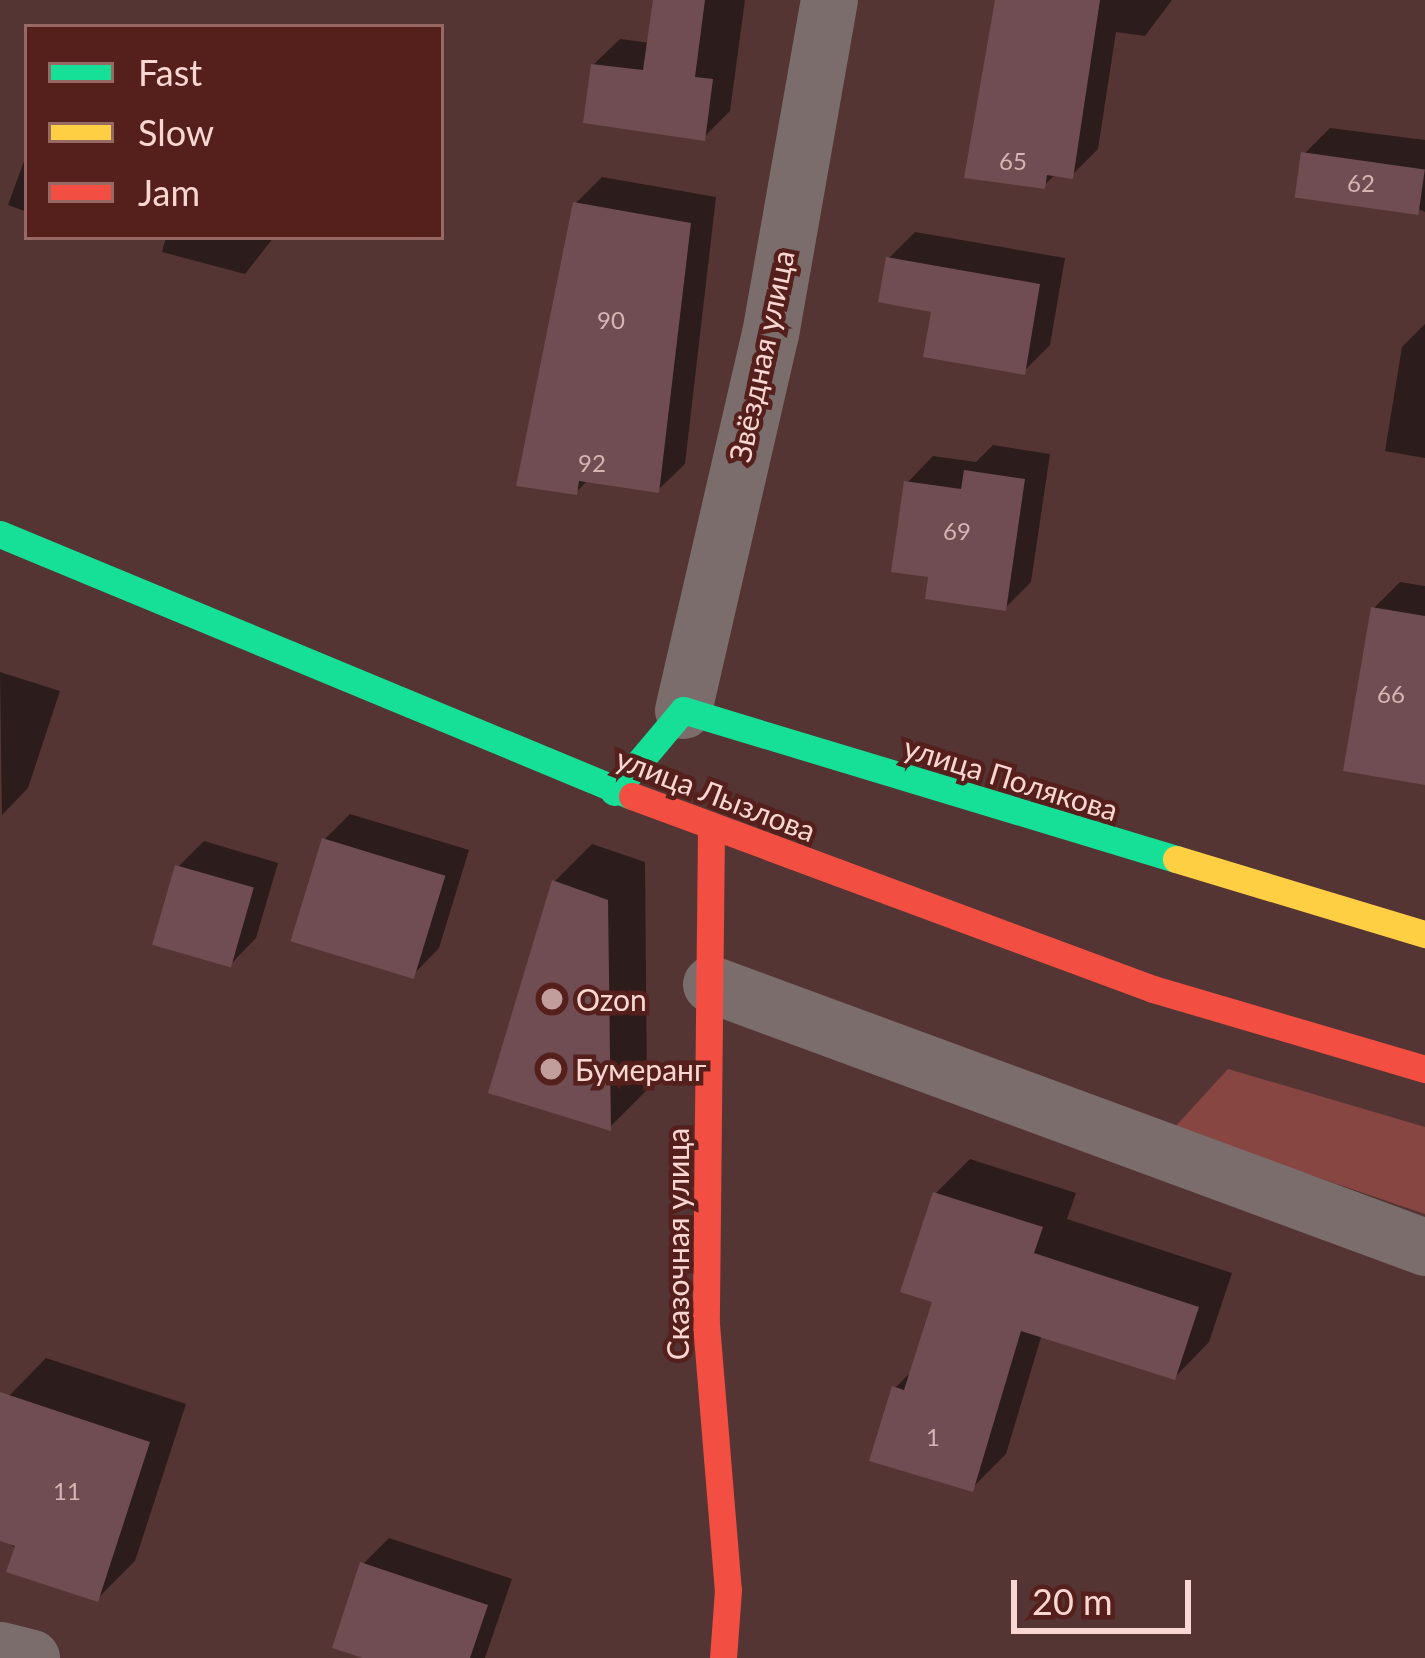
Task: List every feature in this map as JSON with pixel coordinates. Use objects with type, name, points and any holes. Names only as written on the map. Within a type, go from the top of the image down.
[{"type":"street","name":"Звёздная улица","points":[[683,710],[770,334],[830,0]]},
{"type":"street","name":"улица Лызлова","points":[[0,534],[712,829],[1153,989],[1425,1069]]},
{"type":"street","points":[[614,792],[683,710]]},
{"type":"street","name":"улица Полякова","points":[[683,710],[1425,934]]},
{"type":"street","name":"Сказочная улица","points":[[712,829],[706,1324],[728,1590],[723,1658]]},
{"type":"street","points":[[712,984],[1425,1247]]},
{"type":"street","points":[[0,1650],[31,1658]]},
{"type":"shaded area","points":[[1228,1069],[1425,1127],[1425,1214],[1174,1128]]},
{"type":"building","points":[[653,0],[705,0],[695,77],[713,79],[705,141],[583,123],[591,64],[643,70]]},
{"type":"building","points":[[995,0],[1100,0],[1073,179],[1047,175],[1045,189],[964,178]]},
{"type":"building","points":[[1301,152],[1425,169],[1418,215],[1295,198]]},
{"type":"building","points":[[573,202],[691,223],[659,493],[579,481],[577,495],[516,486]]},
{"type":"building","points":[[886,257],[1040,284],[1025,375],[923,357],[931,312],[878,302]]},
{"type":"building","points":[[964,470],[1025,479],[1006,611],[925,599],[928,577],[891,572],[904,481],[961,489]]},
{"type":"building","points":[[1371,607],[1425,616],[1425,785],[1343,771]]},
{"type":"building","points":[[322,838],[445,876],[414,979],[290,941]]},
{"type":"building","points":[[175,865],[254,888],[231,967],[152,945]]},
{"type":"building","points":[[552,880],[608,900],[611,1131],[488,1093]]},
{"type":"building","points":[[933,1192],[1043,1227],[1034,1253],[1199,1307],[1175,1380],[1021,1331],[973,1492],[869,1461],[892,1386],[904,1390],[932,1302],[900,1292]]},
{"type":"building","points":[[0,1392],[150,1442],[98,1602],[6,1572],[15,1546],[0,1541]]},
{"type":"building","points":[[360,1562],[488,1605],[470,1658],[363,1658],[332,1648]]},
{"type":"traffic: fast","points":[[0,534],[632,796]]},
{"type":"traffic: fast","points":[[614,792],[683,710],[1176,859]]},
{"type":"traffic: slow","points":[[1176,859],[1425,934]]},
{"type":"traffic: jam","points":[[632,796],[1153,989],[1425,1069]]},
{"type":"traffic: jam","points":[[711,829],[706,1324],[728,1590],[723,1658]]},
{"type":"place","name":"Ozon","points":[[552,999]]},
{"type":"place","name":"Бумеранг","points":[[551,1069]]}]
